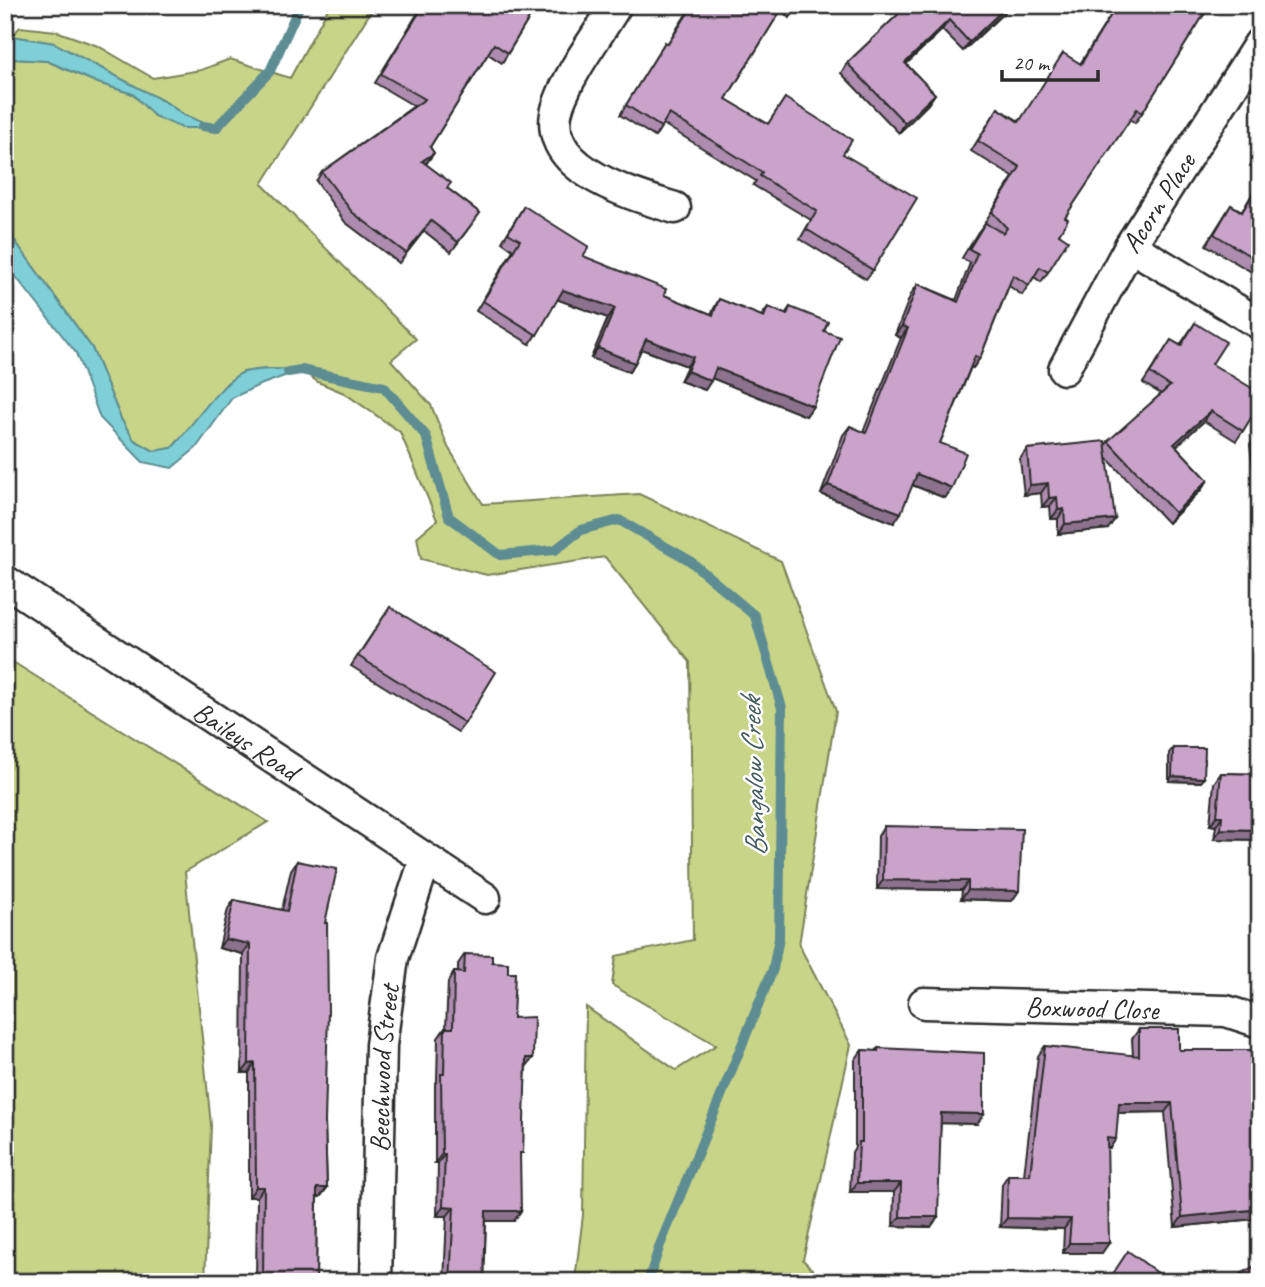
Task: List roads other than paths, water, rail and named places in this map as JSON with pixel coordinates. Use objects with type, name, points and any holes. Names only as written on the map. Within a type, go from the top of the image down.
[{"type":"street","points":[[616,5],[559,103],[555,132],[567,152],[594,177],[621,191],[675,208]]},
{"type":"street","name":"Acorn Place","points":[[1064,369],[1130,246],[1260,43]]},
{"type":"street","points":[[1130,246],[1260,324]]},
{"type":"street","name":"Baileys Road","points":[[5,581],[485,898]]},
{"type":"street","name":"Beechwood Street","points":[[376,1282],[381,1045],[393,958],[425,860]]},
{"type":"street","name":"Boxwood Close","points":[[924,1003],[1226,1011],[1260,1022]]},
{"type":"water","points":[[12,36],[54,43],[167,103],[184,115],[216,128],[182,128],[154,116],[133,94],[98,83],[47,61],[14,59],[5,62],[5,41]]},
{"type":"water","points":[[5,227],[92,348],[121,419],[134,440],[154,451],[172,448],[217,393],[237,376],[259,370],[301,370],[232,398],[196,448],[172,468],[143,462],[100,418],[76,353],[5,263]]},
{"type":"waterway","name":"Bangalow Creek","points":[[203,126],[216,128],[270,71],[300,5]]},
{"type":"waterway","name":"Bangalow Creek","points":[[288,372],[301,370],[384,387],[426,436],[449,517],[500,555],[555,550],[581,530],[619,520],[689,560],[755,616],[782,708],[779,938],[773,969],[660,1245],[648,1282]]}]
